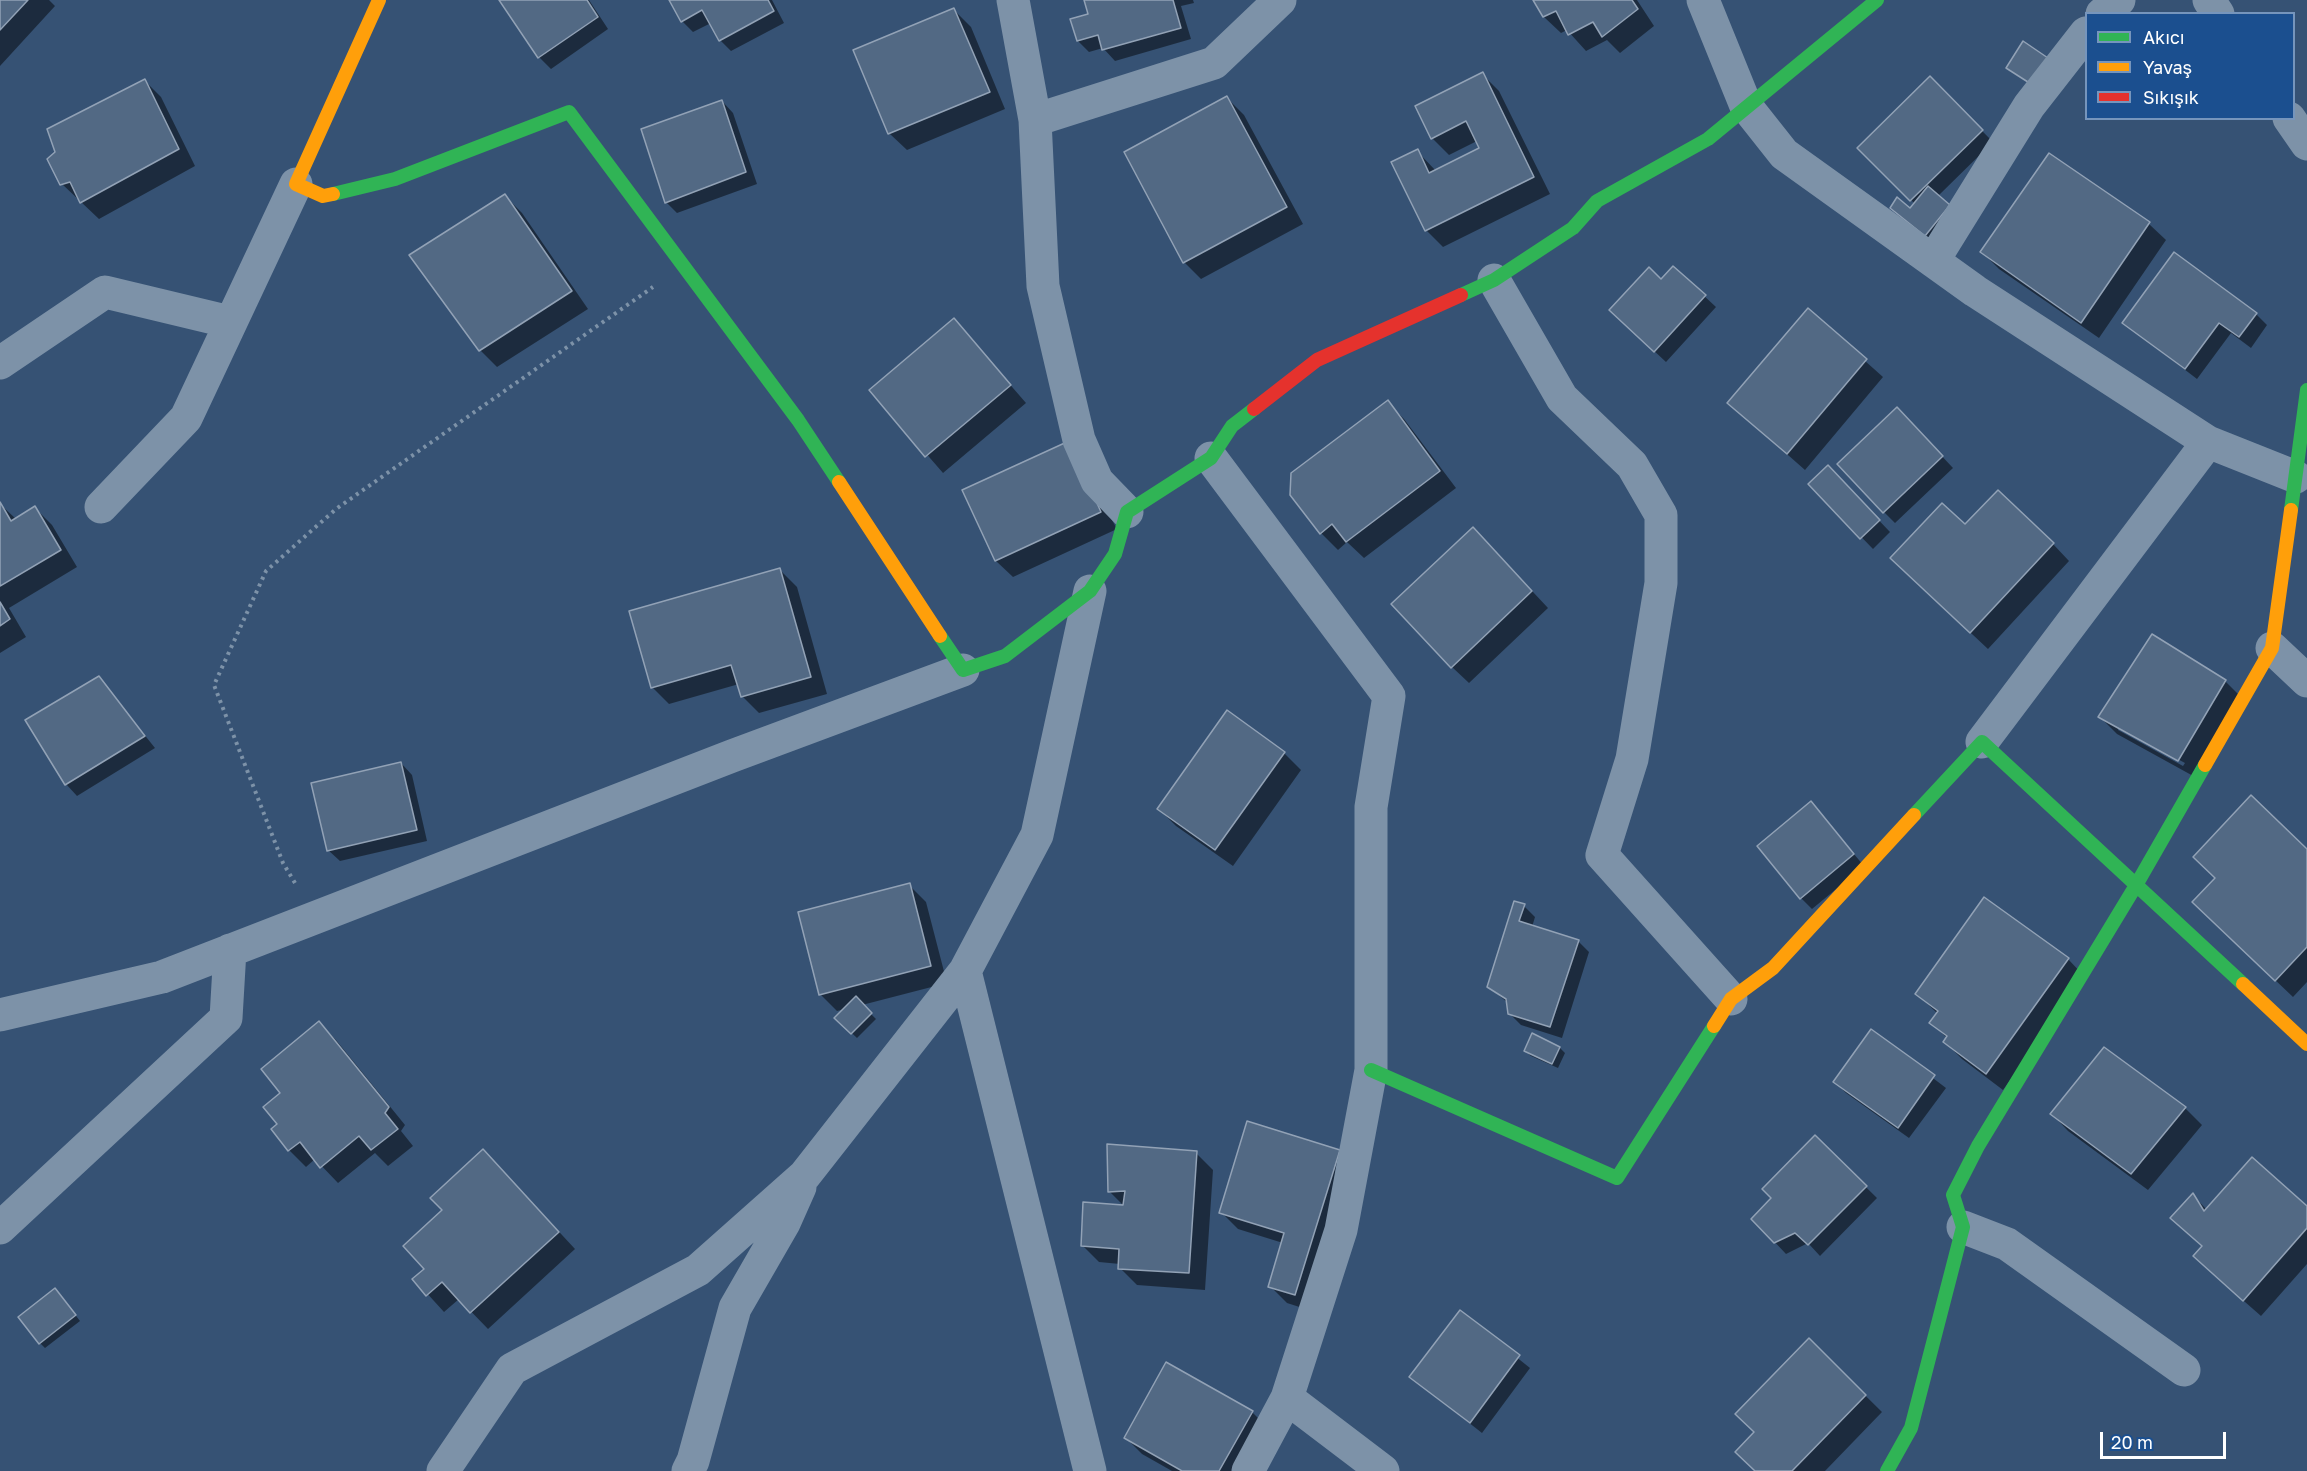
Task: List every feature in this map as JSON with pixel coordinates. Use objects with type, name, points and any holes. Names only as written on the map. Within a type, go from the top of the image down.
[{"type":"street","points":[[101,507],[186,418],[379,0]]},
{"type":"street","points":[[1013,0],[1035,120],[1043,286],[1078,440],[1097,481],[1126,512]]},
{"type":"street","points":[[1035,120],[1214,63],[1280,0]]},
{"type":"street","points":[[1703,0],[1746,106],[1784,154],[1975,291],[2208,442],[2296,477]]},
{"type":"street","points":[[0,1015],[162,977],[732,756],[1005,656],[1090,591],[1115,554],[1126,512],[1212,458],[1232,426],[1317,360],[1494,280],[1573,228],[1597,201],[1708,139],[1877,0]]},
{"type":"street","points":[[2104,12],[2119,0]]},
{"type":"street","points":[[1934,261],[2029,106],[2085,34]]},
{"type":"street","points":[[296,184],[323,196],[395,179],[568,112],[798,420],[963,670]]},
{"type":"street","points":[[2290,120],[2307,144]]},
{"type":"street","points":[[1494,280],[1562,398],[1632,465],[1661,515],[1662,583],[1632,759],[1602,855],[1731,999]]},
{"type":"street","points":[[0,363],[105,292],[230,322]]},
{"type":"street","points":[[1887,1471],[1911,1428],[1963,1227],[1953,1196],[1978,1146],[2135,887],[2272,648],[2307,390]]},
{"type":"street","points":[[1371,1070],[1617,1178],[1731,999],[1773,968],[1982,742],[2208,442]]},
{"type":"street","points":[[1212,458],[1389,696],[1371,807],[1371,1070],[1341,1230],[1287,1398],[1248,1471]]},
{"type":"street","points":[[443,1471],[512,1369],[698,1270],[805,1175],[965,971],[1037,835],[1090,591]]},
{"type":"street","points":[[2272,648],[2307,681]]},
{"type":"street","points":[[1982,742],[2135,887],[2307,1044]]},
{"type":"street","points":[[0,1228],[226,1018],[230,950]]},
{"type":"street","points":[[965,971],[1090,1471]]},
{"type":"street","points":[[688,1471],[693,1461],[735,1308],[784,1223],[805,1175]]},
{"type":"street","points":[[1963,1227],[2007,1244],[2184,1370]]},
{"type":"street","points":[[1287,1398],[1383,1471]]},
{"type":"path","points":[[316,917],[283,863],[214,685],[266,571],[336,509],[683,266]]},
{"type":"building","points":[[0,0],[28,0],[0,30]]},
{"type":"building","points":[[499,0],[587,0],[598,17],[538,58]]},
{"type":"building","points":[[669,0],[768,0],[774,11],[719,41],[702,10],[681,22]]},
{"type":"building","points":[[1084,0],[1173,0],[1181,28],[1102,50],[1098,35],[1077,41],[1070,19],[1088,14]]},
{"type":"building","points":[[1533,0],[1632,0],[1638,9],[1602,37],[1593,22],[1568,35],[1556,11],[1543,17]]},
{"type":"building","points":[[954,8],[990,92],[888,134],[853,50]]},
{"type":"building","points":[[2023,41],[2048,58],[2031,84],[2006,68]]},
{"type":"building","points":[[1483,72],[1534,177],[1425,231],[1391,162],[1418,149],[1429,173],[1479,148],[1466,121],[1431,139],[1415,106]]},
{"type":"building","points":[[1930,76],[1983,130],[1910,201],[1857,148]]},
{"type":"building","points":[[145,79],[179,149],[80,203],[70,182],[60,185],[47,159],[55,152],[47,129]]},
{"type":"building","points":[[1227,96],[1287,207],[1183,263],[1124,152]]},
{"type":"building","points":[[722,100],[746,172],[665,203],[641,129]]},
{"type":"building","points":[[2049,153],[2150,222],[2081,323],[1980,252]]},
{"type":"building","points":[[1928,186],[1950,205],[1925,236],[1890,208],[1897,197],[1910,208]]},
{"type":"building","points":[[505,194],[572,291],[479,351],[409,255]]},
{"type":"building","points":[[2174,252],[2257,313],[2239,337],[2219,323],[2185,369],[2122,323]]},
{"type":"building","points":[[1673,266],[1706,295],[1654,352],[1609,310],[1649,267],[1661,279]]},
{"type":"building","points":[[1808,308],[1867,359],[1787,454],[1727,403]]},
{"type":"building","points":[[954,318],[1011,385],[925,457],[869,390]]},
{"type":"building","points":[[1388,400],[1440,471],[1346,542],[1332,524],[1320,534],[1290,495],[1291,473]]},
{"type":"building","points":[[1897,407],[1943,456],[1883,513],[1837,464]]},
{"type":"building","points":[[1069,441],[1101,512],[995,561],[962,490]]},
{"type":"building","points":[[1828,465],[1880,520],[1860,539],[1808,484]]},
{"type":"building","points":[[1998,490],[2054,543],[1970,633],[1890,558],[1942,503],[1965,524]]},
{"type":"building","points":[[0,502],[11,521],[35,506],[61,550],[0,586]]},
{"type":"building","points":[[1473,527],[1532,591],[1451,668],[1391,604]]},
{"type":"building","points":[[780,568],[811,677],[741,697],[731,665],[651,688],[629,611]]},
{"type":"building","points":[[0,602],[10,619],[0,626]]},
{"type":"building","points":[[2152,634],[2226,680],[2178,761],[2098,717]]},
{"type":"building","points":[[99,676],[145,736],[65,785],[25,720]]},
{"type":"building","points":[[1227,710],[1285,752],[1215,850],[1157,809]]},
{"type":"building","points":[[401,762],[417,830],[327,851],[311,783]]},
{"type":"building","points":[[2251,795],[2307,849],[2307,947],[2275,981],[2192,902],[2215,878],[2193,857]]},
{"type":"building","points":[[1811,801],[1854,854],[1800,899],[1757,846]]},
{"type":"building","points":[[910,883],[931,966],[819,995],[798,912]]},
{"type":"building","points":[[1984,897],[2069,958],[1986,1074],[1943,1042],[1947,1036],[1929,1023],[1938,1011],[1915,994]]},
{"type":"building","points":[[1514,901],[1525,904],[1519,921],[1579,940],[1550,1027],[1508,1014],[1506,999],[1487,987]]},
{"type":"building","points":[[856,996],[872,1013],[851,1034],[834,1018]]},
{"type":"building","points":[[319,1021],[389,1107],[385,1113],[398,1129],[371,1150],[359,1136],[320,1168],[300,1142],[288,1151],[271,1129],[277,1124],[263,1107],[280,1093],[261,1069]]},
{"type":"building","points":[[1871,1029],[1935,1075],[1898,1128],[1833,1082]]},
{"type":"building","points":[[1532,1033],[1560,1047],[1552,1064],[1524,1051]]},
{"type":"building","points":[[2104,1047],[2186,1107],[2131,1174],[2050,1114]]},
{"type":"building","points":[[1247,1121],[1340,1150],[1295,1295],[1268,1287],[1284,1233],[1219,1213]]},
{"type":"building","points":[[1815,1135],[1867,1186],[1808,1245],[1795,1233],[1774,1243],[1751,1219],[1771,1198],[1762,1189]]},
{"type":"building","points":[[1107,1144],[1197,1151],[1189,1273],[1118,1269],[1119,1249],[1081,1246],[1083,1202],[1123,1205],[1125,1191],[1108,1192]]},
{"type":"building","points":[[483,1149],[559,1232],[470,1313],[442,1282],[426,1296],[412,1279],[424,1269],[403,1246],[442,1210],[430,1198]]},
{"type":"building","points":[[2252,1157],[2307,1206],[2307,1228],[2243,1301],[2193,1256],[2202,1246],[2170,1218],[2193,1193],[2204,1211]]},
{"type":"building","points":[[55,1288],[76,1315],[39,1344],[18,1317]]},
{"type":"building","points":[[1460,1310],[1520,1355],[1470,1423],[1409,1377]]},
{"type":"building","points":[[1809,1338],[1866,1395],[1792,1471],[1755,1471],[1735,1452],[1754,1432],[1735,1414]]},
{"type":"building","points":[[1166,1362],[1253,1411],[1219,1471],[1182,1471],[1124,1438]]},
{"type":"traffic: fast","points":[[1461,295],[1494,280],[1573,228],[1597,201],[1708,139],[1877,0]]},
{"type":"traffic: fast","points":[[333,194],[395,179],[569,112],[798,420],[839,482]]},
{"type":"traffic: fast","points":[[2291,510],[2307,390]]},
{"type":"traffic: fast","points":[[940,636],[963,670],[1005,656],[1090,591],[1115,554],[1127,512],[1211,458],[1232,426],[1254,409]]},
{"type":"traffic: fast","points":[[1914,815],[1982,742],[2243,984]]},
{"type":"traffic: fast","points":[[1887,1471],[1911,1428],[1963,1227],[1953,1195],[1978,1146],[2135,887],[2205,765]]},
{"type":"traffic: fast","points":[[1371,1070],[1617,1178],[1714,1026]]},
{"type":"traffic: slow","points":[[333,194],[323,196],[296,184],[379,0]]},
{"type":"traffic: slow","points":[[839,482],[940,636]]},
{"type":"traffic: slow","points":[[2205,765],[2272,648],[2291,510]]},
{"type":"traffic: slow","points":[[1714,1026],[1731,999],[1773,968],[1914,815]]},
{"type":"traffic: slow","points":[[2243,984],[2307,1044]]},
{"type":"traffic: jam","points":[[1254,409],[1317,360],[1461,295]]}]
